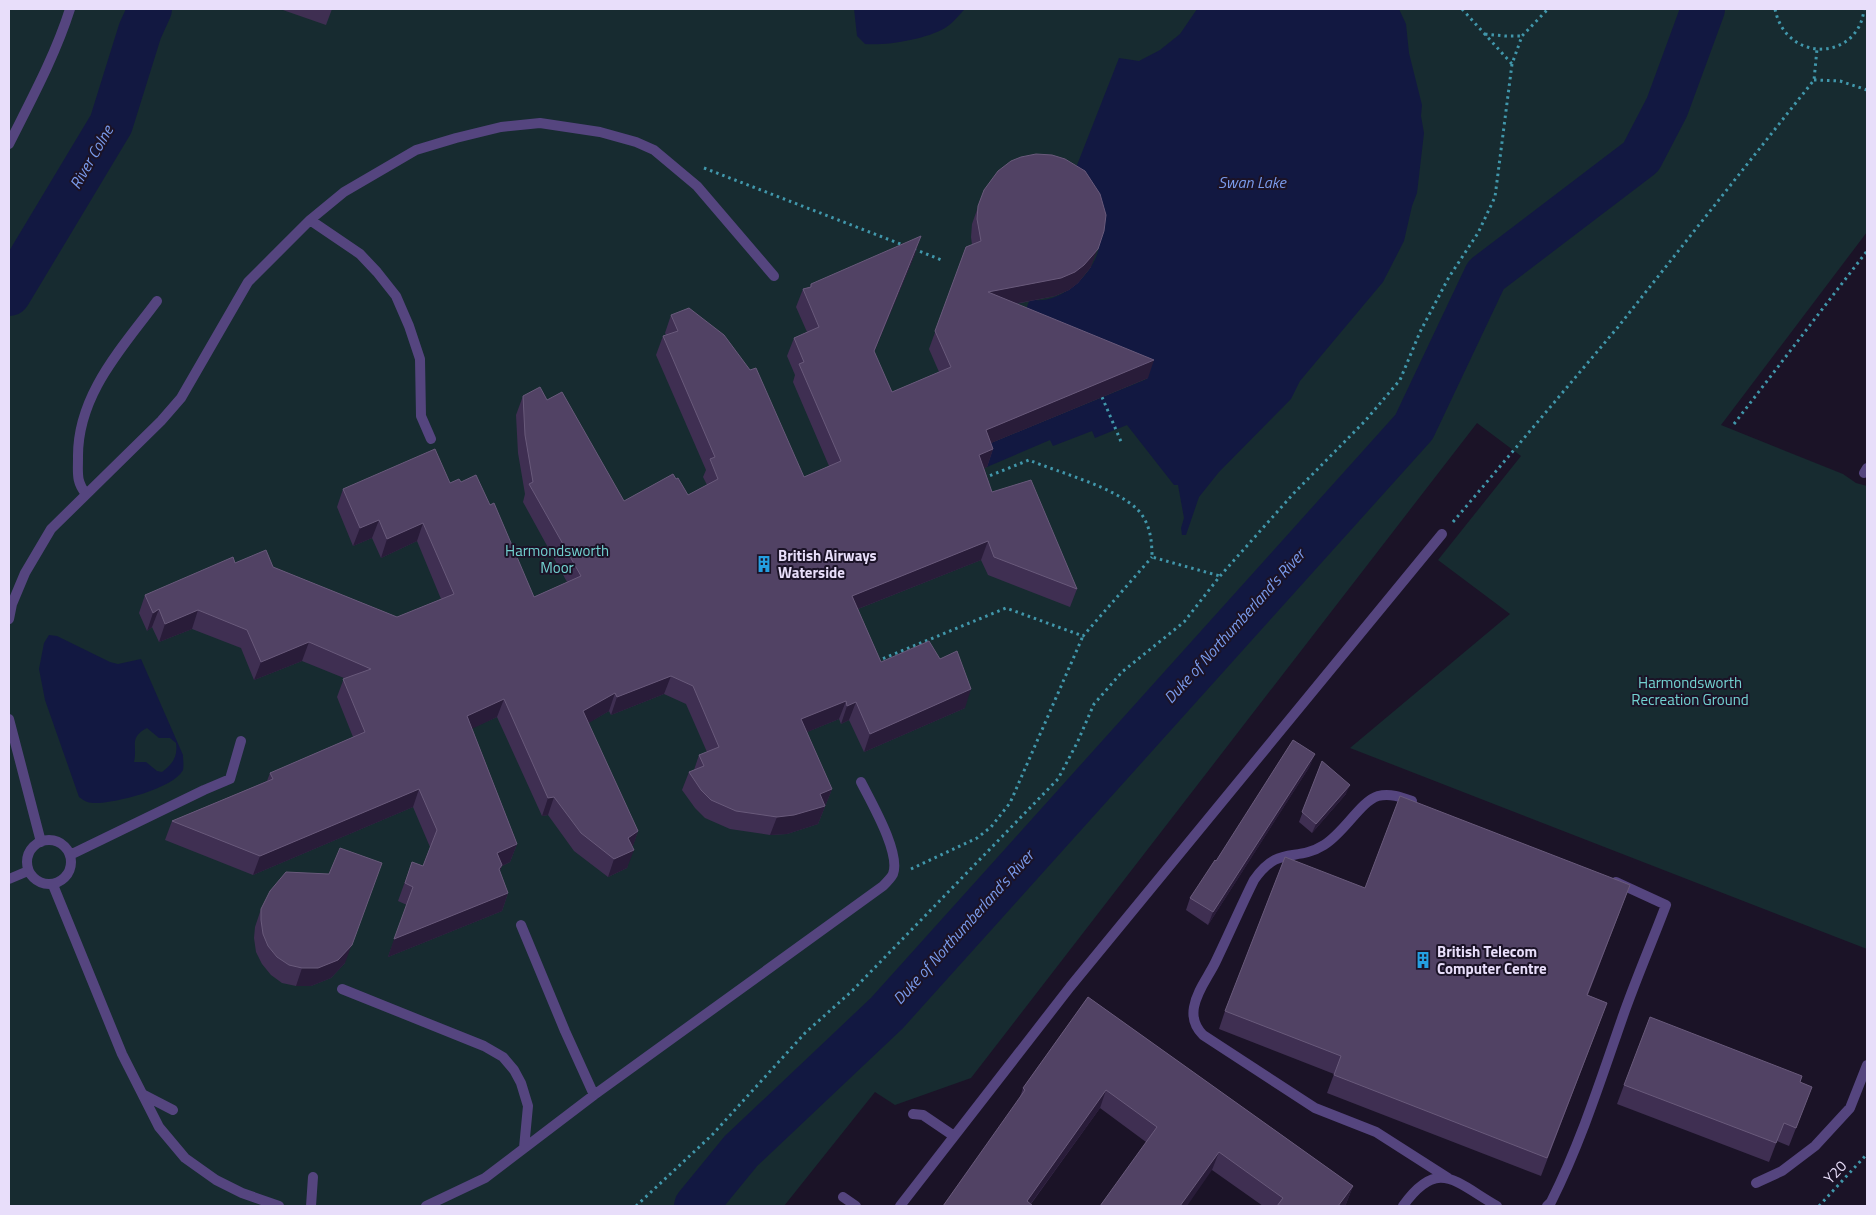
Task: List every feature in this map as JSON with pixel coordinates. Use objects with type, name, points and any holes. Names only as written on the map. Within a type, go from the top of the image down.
[{"type":"street","points":[[9,144],[48,64],[70,9]]},
{"type":"street","points":[[9,619],[12,604],[25,573],[51,529],[162,421],[181,398],[248,282],[310,220],[344,192],[416,150],[501,127],[540,123],[600,132],[636,142],[654,150],[697,186],[774,276]]},
{"type":"street","points":[[310,220],[360,254],[396,296],[420,359],[421,416],[431,439]]},
{"type":"street","points":[[86,494],[78,483],[79,434],[94,390],[108,366],[157,301]]},
{"type":"street","points":[[900,1206],[1077,979],[1442,534]]},
{"type":"street","points":[[9,719],[41,842]]},
{"type":"street","points":[[70,855],[230,779],[241,741]]},
{"type":"street","points":[[426,1206],[485,1178],[594,1096],[874,894],[890,878],[894,867],[893,849],[862,782]]},
{"type":"street","points":[[1422,805],[1396,796],[1379,796],[1370,799],[1340,833],[1323,846],[1313,850],[1280,856],[1262,868],[1254,880],[1215,963],[1198,993],[1194,1017],[1198,1029],[1203,1035],[1315,1108],[1376,1132],[1448,1178],[1497,1206]]},
{"type":"street","points":[[52,840],[59,842],[65,846],[70,855],[72,866],[70,872],[65,878],[53,885],[38,882],[32,878],[28,871],[26,863],[31,848],[41,842],[52,840]]},
{"type":"street","points":[[9,879],[28,871]]},
{"type":"street","points":[[1547,1206],[1569,1167],[1624,1013],[1666,905],[1611,880]]},
{"type":"street","points":[[53,885],[122,1054],[159,1127],[185,1158],[216,1180],[242,1193],[280,1206]]},
{"type":"street","points":[[521,925],[594,1096]]},
{"type":"street","points":[[342,989],[484,1046],[503,1057],[514,1070],[521,1083],[528,1106],[524,1148]]},
{"type":"street","points":[[1756,1183],[1782,1171],[1815,1146],[1850,1108],[1867,1065]]},
{"type":"street","points":[[144,1095],[173,1110]]},
{"type":"street","points":[[913,1114],[924,1115],[954,1136]]},
{"type":"street","points":[[311,1206],[313,1177]]},
{"type":"street","points":[[1402,1206],[1411,1194],[1426,1181],[1436,1177],[1448,1178]]},
{"type":"street","points":[[843,1197],[856,1206]]},
{"type":"path","points":[[1462,9],[1512,64]]},
{"type":"path","points":[[636,1206],[712,1135],[805,1034],[852,991],[1058,779],[1077,743],[1094,704],[1122,672],[1184,622],[1220,576],[1294,493],[1365,421],[1400,380],[1420,332],[1449,277],[1478,233],[1495,197],[1512,64],[1522,36],[1548,9]]},
{"type":"path","points":[[1775,9],[1778,21],[1785,33],[1796,43],[1810,49],[1824,50],[1839,45],[1851,37],[1860,25],[1864,9]]},
{"type":"path","points":[[1484,34],[1522,36]]},
{"type":"path","points":[[1442,534],[1618,327],[1814,80],[1817,49]]},
{"type":"path","points":[[1814,80],[1840,80],[1867,90]]},
{"type":"path","points":[[704,168],[944,261]]},
{"type":"path","points":[[1734,424],[1867,251]]},
{"type":"path","points":[[1102,398],[1122,444]]},
{"type":"path","points":[[890,878],[977,838],[991,827],[1010,803],[1083,636],[1152,557],[1152,540],[1149,528],[1138,511],[1124,499],[1096,486],[1029,460],[975,481]]},
{"type":"path","points":[[1152,557],[1220,576]]},
{"type":"path","points":[[876,662],[1006,608],[1083,636]]},
{"type":"path","name":"Y20","points":[[1819,1206],[1867,1154]]},
{"type":"green space","name":"Harmondsworth Moor","points":[[9,9],[1702,9],[1667,107],[1641,157],[1486,275],[1414,427],[887,1013],[741,1151],[696,1206],[9,1206]]},
{"type":"green space","name":"Harmondsworth Recreation Ground","points":[[1719,9],[1867,9],[1867,232],[1721,425],[1843,474],[1856,483],[1867,486],[1867,949],[1350,748],[1510,614],[1438,560],[1521,456],[1477,423],[971,1078],[895,1105],[875,1092],[784,1206],[707,1206],[747,1157],[894,1018],[1419,432],[1496,285],[1650,166],[1671,128]]},
{"type":"water","points":[[854,9],[965,9],[951,24],[937,32],[906,41],[865,44],[857,36]]},
{"type":"water","name":"Swan Lake","points":[[1197,9],[1399,9],[1406,24],[1409,53],[1422,105],[1421,116],[1424,133],[1417,193],[1404,241],[1383,282],[1300,381],[1291,399],[1219,472],[1199,497],[1186,535],[1182,535],[1181,528],[1184,518],[1178,485],[1174,485],[1127,425],[1095,438],[1092,431],[1053,446],[1050,440],[987,467],[979,448],[1147,379],[1017,332],[1030,299],[1053,298],[1065,292],[1085,274],[1093,264],[1098,252],[1098,237],[1070,183],[1119,58],[1139,61],[1160,50],[1180,34]]},
{"type":"water","points":[[49,635],[57,636],[110,662],[118,664],[141,659],[183,755],[183,770],[177,777],[142,794],[114,801],[91,803],[79,797],[45,700],[39,669],[44,643]],"holes":[[[147,728],[159,738],[170,738],[176,743],[175,756],[169,766],[162,772],[157,771],[146,762],[134,762],[135,743],[141,732]]]},
{"type":"building","name":"British Airways Waterside","points":[[1036,154],[1052,155],[1065,159],[1085,171],[1100,194],[1106,215],[1104,231],[1098,249],[1084,265],[1075,272],[1061,278],[988,292],[1154,360],[986,430],[993,449],[979,455],[992,492],[1031,480],[1077,589],[994,557],[988,541],[852,596],[881,662],[929,641],[940,659],[957,651],[971,689],[870,734],[856,702],[847,706],[846,701],[801,719],[832,789],[820,794],[825,806],[794,815],[777,817],[736,811],[711,800],[701,790],[689,772],[704,766],[699,755],[719,747],[693,686],[671,676],[617,697],[615,693],[583,711],[638,831],[628,838],[634,850],[614,859],[581,833],[554,797],[548,798],[504,699],[467,716],[517,844],[497,853],[502,865],[499,869],[508,893],[394,939],[413,887],[405,883],[412,862],[423,866],[437,830],[419,789],[260,856],[172,821],[273,779],[270,773],[365,732],[343,679],[371,669],[309,642],[261,662],[247,630],[198,610],[165,624],[159,609],[153,613],[145,595],[233,557],[235,563],[266,550],[273,567],[397,617],[454,594],[423,523],[387,539],[379,520],[360,528],[343,489],[435,449],[450,483],[459,479],[461,482],[476,475],[490,505],[494,503],[534,597],[581,576],[529,484],[533,482],[525,435],[523,396],[540,387],[547,400],[562,392],[624,501],[673,474],[676,479],[678,478],[688,495],[718,479],[710,459],[715,457],[663,336],[678,331],[671,315],[689,308],[724,335],[750,370],[756,368],[804,477],[841,461],[799,364],[804,362],[794,338],[819,327],[803,289],[921,236],[874,351],[892,392],[951,367],[935,331],[966,247],[981,241],[977,219],[978,206],[984,190],[998,171],[1011,161]]},
{"type":"building","points":[[1293,740],[1315,754],[1213,912],[1190,898],[1216,861]]},
{"type":"building","points":[[1322,761],[1350,785],[1316,824],[1302,812]]},
{"type":"building","name":"British Telecom Computer Centre","points":[[1400,796],[1630,885],[1587,995],[1607,1003],[1547,1158],[1334,1075],[1341,1056],[1225,1011],[1285,857],[1365,888]]},
{"type":"building","points":[[340,848],[382,863],[352,945],[338,960],[318,968],[302,968],[289,965],[277,957],[268,946],[263,934],[261,909],[270,891],[286,872],[329,874]]},
{"type":"building","points":[[1088,997],[1353,1186],[1338,1206],[1277,1206],[1283,1198],[1219,1152],[1180,1206],[1100,1206],[1157,1127],[1106,1090],[1027,1201],[1033,1206],[943,1206],[1025,1090],[1023,1088]]},
{"type":"building","points":[[1650,1017],[1802,1076],[1800,1082],[1812,1087],[1796,1128],[1784,1123],[1776,1143],[1624,1085]]},
{"type":"waterway","name":"River Colne","points":[[9,294],[111,124],[140,31],[150,9]]},
{"type":"waterway","name":"Duke of Northumberland's River","points":[[696,1206],[741,1151],[887,1013],[1414,427],[1486,275],[1641,157],[1667,107],[1703,9]]},
{"type":"place","name":"British Airways Waterside","points":[[764,564]]},
{"type":"place","name":"British Telecom Computer Centre","points":[[1423,960]]}]
